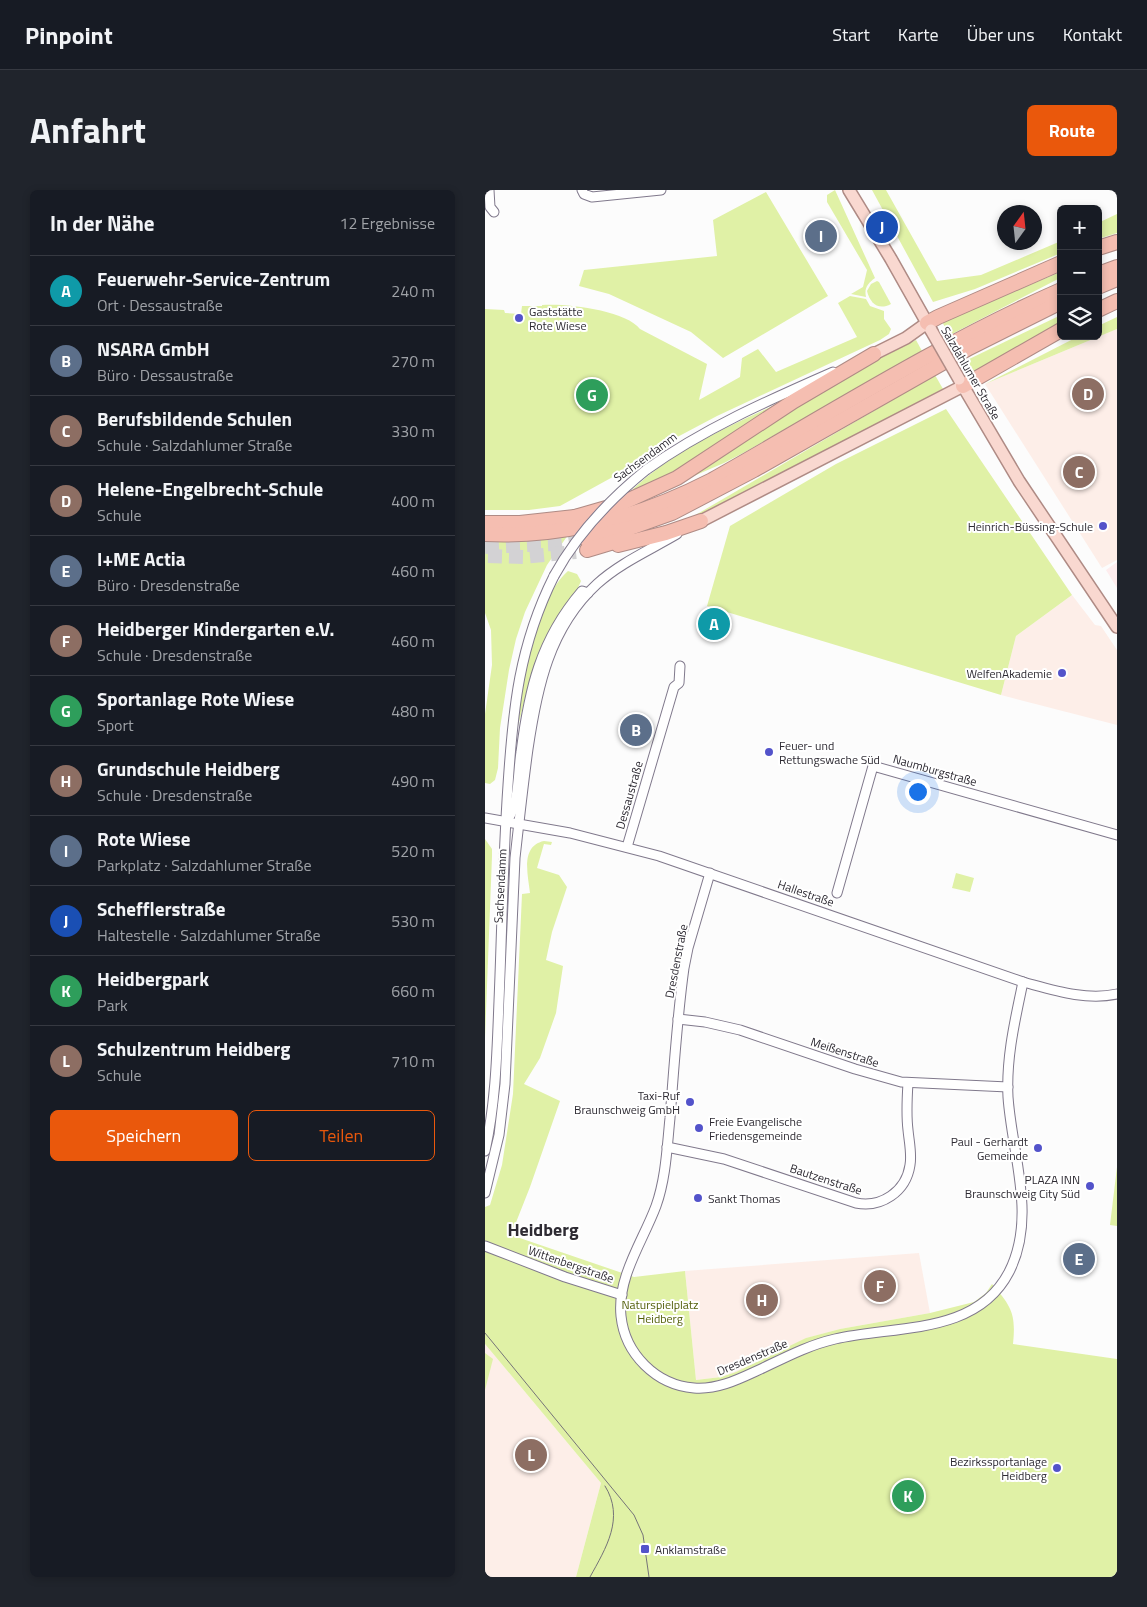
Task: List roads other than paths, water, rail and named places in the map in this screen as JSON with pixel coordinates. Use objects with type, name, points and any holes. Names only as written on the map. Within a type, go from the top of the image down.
[{"type":"highway","points":[[1102,247],[1117,242]]},
{"type":"highway","points":[[929,327],[938,317],[1057,265]]},
{"type":"highway","points":[[1102,273],[1117,267]]},
{"type":"highway","points":[[1102,285],[1117,279]]},
{"type":"highway","points":[[485,534],[522,534],[557,531],[598,524],[627,516],[677,497],[741,464],[957,341],[1057,292]]},
{"type":"highway","points":[[1102,308],[1117,300]]},
{"type":"highway","points":[[701,521],[640,541],[615,546],[583,547],[652,530],[681,518],[734,488],[754,470],[969,348],[1057,304]]},
{"type":"highway","points":[[961,382],[1057,332]]},
{"type":"highway","points":[[575,517],[621,504],[677,478],[794,401],[874,354]]},
{"type":"highway","points":[[485,523],[520,523],[609,512],[634,506],[741,464]]},
{"type":"main road","name":"Salzdahlumer Straße","points":[[849,190],[1019,481],[1117,627]]},
{"type":"main road","name":"Sachsendamm","points":[[874,354],[929,327]]},
{"type":"main road","name":"Sachsendamm","points":[[701,521],[961,382]]},
{"type":"main road","name":"Salzdahlumer Straße","points":[[1076,566],[1088,574],[1117,613]]},
{"type":"street","points":[[489,190],[491,207],[494,212]]},
{"type":"street","points":[[582,190],[585,194],[592,197],[661,190]]},
{"type":"street","name":"Sachsendamm","points":[[485,1151],[492,1110],[497,1056],[506,821],[512,728],[519,674],[535,619],[554,576],[593,520],[619,493],[646,470],[721,424],[785,393],[874,354]]},
{"type":"street","name":"Sachsendamm","points":[[485,1193],[499,1134],[505,1084],[518,823],[535,706],[542,673],[559,634],[588,593],[624,564],[701,521]]},
{"type":"street","name":"Sachsendamm","points":[[506,821],[515,802],[527,704],[541,656],[553,631],[573,601],[582,591],[588,593]]},
{"type":"street","name":"Dessaustraße","points":[[627,847],[674,687],[679,683],[680,666]]},
{"type":"street","name":"Naumburgstraße","points":[[837,893],[873,766],[1117,835]]},
{"type":"street","name":"Hallestraße","points":[[485,818],[518,823],[627,847],[711,873],[1023,982],[1077,994],[1099,996],[1117,994]]},
{"type":"street","name":"Dresdenstraße","points":[[711,873],[688,948],[682,983],[667,1148],[657,1202],[627,1275],[622,1295],[621,1314],[631,1348],[651,1371],[680,1386],[695,1388],[727,1384],[821,1342],[849,1336],[928,1325],[966,1314],[987,1300],[1006,1277],[1017,1253],[1022,1230],[1023,1207],[1012,1136],[1008,1087],[1011,1038],[1023,982]]},
{"type":"street","name":"Meißenstraße","points":[[678,1019],[722,1025],[855,1069],[908,1083],[1008,1087]]},
{"type":"street","name":"Bautzenstraße","points":[[667,1148],[724,1159],[856,1203],[871,1204],[887,1199],[900,1189],[908,1174],[911,1164],[907,1111],[908,1083]]},
{"type":"street","name":"Wittenbergstraße","points":[[485,1246],[565,1277],[622,1295]]},
{"type":"tunnel","points":[[485,547],[552,544],[586,539]]},
{"type":"tunnel","points":[[488,556],[523,557],[576,552]]},
{"type":"tram line","points":[[485,1333],[634,1515],[643,1535],[649,1577]]},
{"type":"tram line","points":[[590,1577],[607,1544],[613,1521],[611,1498],[605,1486]]},
{"type":"place","name":"Schefflerstraße","points":[[882,227]]},
{"type":"place","name":"Rote Wiese","points":[[821,236]]},
{"type":"place","name":"Gaststätte Rote Wiese","points":[[519,318]]},
{"type":"place","name":"Helene-Engelbrecht-Schule","points":[[1088,394]]},
{"type":"place","name":"Sportanlage Rote Wiese","points":[[592,395]]},
{"type":"place","name":"Berufsbildende Schulen","points":[[1079,472]]},
{"type":"place","name":"Heinrich-Büssing-Schule","points":[[1103,526]]},
{"type":"place","name":"Feuerwehr-Service-Zentrum","points":[[714,624]]},
{"type":"place","name":"WelfenAkademie","points":[[1062,673]]},
{"type":"place","name":"NSARA GmbH","points":[[636,730]]},
{"type":"place","name":"Feuer- und Rettungswache Süd","points":[[769,752]]},
{"type":"place","name":"Taxi-Ruf Braunschweig GmbH","points":[[690,1102]]},
{"type":"place","name":"Freie Evangelische Friedensgemeinde","points":[[699,1128]]},
{"type":"place","name":"Paul - Gerhardt Gemeinde","points":[[1038,1148]]},
{"type":"place","name":"PLAZA INN Braunschweig City Süd","points":[[1090,1186]]},
{"type":"place","name":"Sankt Thomas","points":[[698,1198]]},
{"type":"place","name":"I+ME Actia","points":[[1079,1259]]},
{"type":"place","name":"Heidberger Kindergarten e.V.","points":[[880,1286]]},
{"type":"place","name":"Grundschule Heidberg","points":[[762,1300]]},
{"type":"place","name":"Schulzentrum Heidberg","points":[[531,1455]]},
{"type":"place","name":"Bezirkssportanlage Heidberg","points":[[1057,1468]]},
{"type":"place","name":"Heidbergpark","points":[[908,1496]]},
{"type":"place","name":"Anklamstraße","points":[[645,1549]]},
{"type":"district","name":"Heidberg","points":[[543,1229]]},
{"type":"park label","name":"Naturspielplatz Heidberg","points":[[660,1311]]}]
